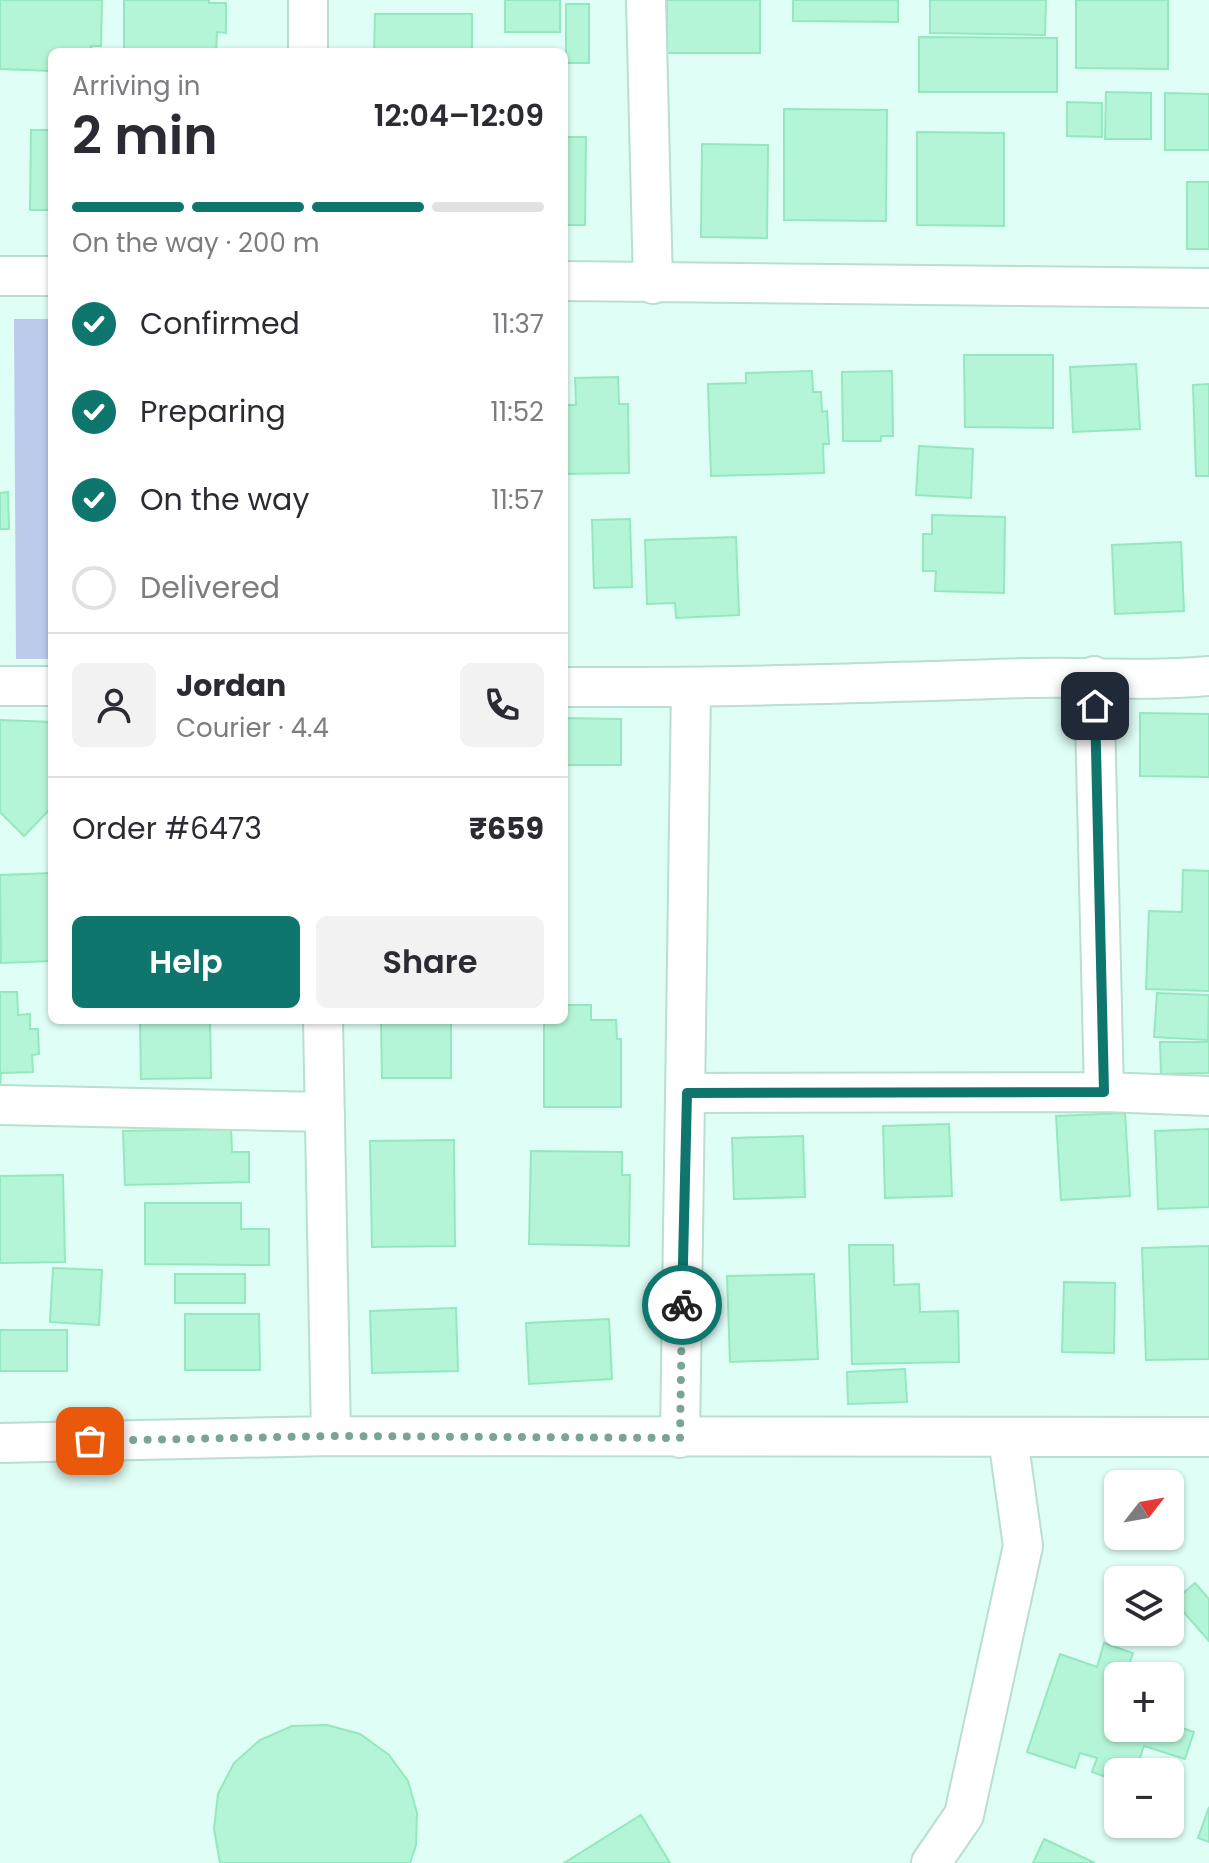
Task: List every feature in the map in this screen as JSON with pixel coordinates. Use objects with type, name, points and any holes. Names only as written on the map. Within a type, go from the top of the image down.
[{"type":"street","points":[[308,0],[308,48]]},
{"type":"street","points":[[646,0],[653,284]]},
{"type":"street","points":[[0,276],[48,276]]},
{"type":"street","points":[[568,281],[1209,288]]},
{"type":"street","points":[[1094,676],[1104,1092]]},
{"type":"street","points":[[568,687],[691,688],[1094,676],[1174,680],[1209,676]]},
{"type":"street","points":[[0,686],[48,686]]},
{"type":"street","points":[[680,1438],[691,688]]},
{"type":"street","points":[[323,1024],[331,1436]]},
{"type":"street","points":[[687,1093],[1104,1092],[1209,1096]]},
{"type":"street","points":[[0,1105],[325,1112]]},
{"type":"street","points":[[0,1443],[331,1436],[1209,1437]]},
{"type":"street","points":[[931,1863],[964,1815],[1023,1546],[1008,1438]]},
{"type":"shaded area","points":[[14,319],[48,319],[48,659],[16,659]]},
{"type":"building","points":[[0,0],[102,0],[101,46],[48,48],[48,71],[0,69]]},
{"type":"building","points":[[124,0],[209,0],[209,3],[226,3],[226,33],[217,32],[216,48],[124,48]]},
{"type":"building","points":[[505,0],[560,0],[560,32],[505,32]]},
{"type":"building","points":[[667,0],[760,0],[760,53],[667,53]]},
{"type":"building","points":[[793,0],[898,0],[898,22],[793,21]]},
{"type":"building","points":[[930,0],[1046,0],[1045,35],[930,33]]},
{"type":"building","points":[[1076,0],[1168,0],[1168,69],[1076,68]]},
{"type":"building","points":[[566,4],[589,4],[589,63],[568,63]]},
{"type":"building","points":[[375,14],[472,14],[472,48],[374,48]]},
{"type":"building","points":[[919,37],[1057,38],[1057,92],[919,92]]},
{"type":"building","points":[[1106,92],[1151,93],[1151,139],[1105,139]]},
{"type":"building","points":[[1165,93],[1209,94],[1209,150],[1165,150]]},
{"type":"building","points":[[1067,102],[1102,103],[1102,137],[1067,136]]},
{"type":"building","points":[[784,109],[887,110],[886,221],[784,220]]},
{"type":"building","points":[[31,130],[48,130],[48,210],[30,210]]},
{"type":"building","points":[[917,132],[1004,133],[1004,226],[917,225]]},
{"type":"building","points":[[568,137],[586,137],[585,225],[568,225]]},
{"type":"building","points":[[702,144],[768,145],[767,238],[701,237]]},
{"type":"building","points":[[1187,182],[1209,182],[1209,249],[1187,249]]},
{"type":"building","points":[[964,355],[1053,355],[1053,428],[965,427]]},
{"type":"building","points":[[1136,364],[1140,429],[1073,432],[1070,367]]},
{"type":"building","points":[[812,371],[813,392],[821,392],[822,412],[827,411],[829,444],[823,444],[824,473],[711,476],[708,384],[746,383],[746,373]]},
{"type":"building","points":[[892,371],[893,436],[881,436],[881,441],[843,441],[842,372]]},
{"type":"building","points":[[618,377],[619,404],[628,404],[629,473],[568,474],[568,405],[576,405],[575,378]]},
{"type":"building","points":[[1209,384],[1209,476],[1196,476],[1193,385]]},
{"type":"building","points":[[919,446],[973,449],[971,498],[916,495]]},
{"type":"building","points":[[8,492],[9,529],[0,529],[0,493]]},
{"type":"building","points":[[932,515],[1005,517],[1004,593],[935,591],[936,571],[923,571],[923,534],[932,534]]},
{"type":"building","points":[[630,519],[632,587],[594,588],[592,520]]},
{"type":"building","points":[[736,537],[739,615],[676,618],[675,603],[647,604],[645,540]]},
{"type":"building","points":[[1181,542],[1184,611],[1115,614],[1112,545]]},
{"type":"building","points":[[1140,713],[1209,714],[1209,777],[1140,776]]},
{"type":"building","points":[[568,718],[621,719],[621,765],[568,765]]},
{"type":"building","points":[[0,720],[48,722],[48,811],[24,836],[0,812]]},
{"type":"building","points":[[1183,870],[1209,871],[1209,991],[1146,989],[1149,911],[1182,912]]},
{"type":"building","points":[[48,873],[48,961],[1,963],[0,875]]},
{"type":"building","points":[[0,992],[17,992],[18,1015],[30,1014],[30,1029],[38,1029],[39,1054],[32,1055],[33,1072],[1,1073],[0,1088]]},
{"type":"building","points":[[1157,993],[1209,995],[1208,1040],[1154,1037]]},
{"type":"building","points":[[568,1005],[591,1005],[591,1020],[616,1020],[617,1039],[621,1039],[621,1107],[544,1107],[544,1024],[568,1024]]},
{"type":"building","points":[[140,1024],[210,1024],[211,1078],[141,1079]]},
{"type":"building","points":[[381,1024],[451,1024],[451,1078],[382,1078]]},
{"type":"building","points":[[1160,1042],[1209,1042],[1209,1073],[1161,1074]]},
{"type":"building","points":[[1125,1113],[1130,1196],[1061,1200],[1056,1116]]},
{"type":"building","points":[[949,1124],[952,1196],[885,1198],[883,1126]]},
{"type":"building","points":[[231,1129],[232,1152],[249,1152],[249,1182],[125,1185],[123,1131]]},
{"type":"building","points":[[1209,1129],[1209,1207],[1158,1209],[1155,1131]]},
{"type":"building","points":[[803,1136],[805,1197],[734,1199],[732,1138]]},
{"type":"building","points":[[454,1140],[455,1246],[372,1247],[370,1141]]},
{"type":"building","points":[[531,1151],[622,1152],[622,1175],[630,1175],[629,1246],[529,1244]]},
{"type":"building","points":[[63,1175],[65,1262],[0,1263],[0,1176]]},
{"type":"building","points":[[145,1203],[241,1203],[241,1229],[269,1229],[269,1265],[145,1264]]},
{"type":"building","points":[[849,1245],[893,1245],[894,1285],[919,1284],[920,1312],[958,1311],[959,1362],[852,1364]]},
{"type":"building","points":[[1209,1246],[1209,1359],[1146,1360],[1142,1248]]},
{"type":"building","points":[[53,1268],[102,1270],[99,1325],[50,1322]]},
{"type":"building","points":[[175,1274],[245,1274],[245,1303],[175,1303]]},
{"type":"building","points":[[814,1274],[818,1359],[730,1362],[727,1276]]},
{"type":"building","points":[[1064,1282],[1115,1283],[1114,1353],[1062,1352]]},
{"type":"building","points":[[456,1308],[458,1371],[372,1373],[370,1311]]},
{"type":"building","points":[[185,1314],[259,1314],[260,1370],[185,1370]]},
{"type":"building","points":[[609,1319],[612,1379],[529,1384],[526,1323]]},
{"type":"building","points":[[0,1330],[67,1330],[67,1371],[0,1371]]},
{"type":"building","points":[[905,1369],[907,1402],[848,1404],[847,1372]]},
{"type":"building","points":[[1195,1583],[1209,1599],[1209,1641],[1184,1612],[1184,1592]]},
{"type":"building","points":[[1104,1643],[1104,1646],[1133,1653],[1130,1662],[1104,1662],[1104,1742],[1184,1742],[1184,1729],[1194,1732],[1185,1759],[1144,1746],[1140,1758],[1104,1758],[1104,1776],[1092,1772],[1097,1758],[1080,1753],[1075,1768],[1027,1752],[1060,1654],[1097,1667]]},
{"type":"building","points":[[327,1725],[360,1734],[389,1755],[408,1781],[417,1813],[416,1845],[410,1863],[220,1863],[214,1829],[218,1794],[234,1763],[260,1740],[292,1726]]},
{"type":"building","points":[[1209,1807],[1209,1842],[1198,1838]]},
{"type":"building","points":[[641,1815],[670,1863],[564,1863]]},
{"type":"building","points":[[1044,1839],[1095,1863],[1033,1863]]},
{"type":"way so far","points":[[90,1441],[331,1436],[680,1438],[682,1305]]},
{"type":"route","points":[[682,1305],[687,1093],[1104,1092],[1095,706]]}]
